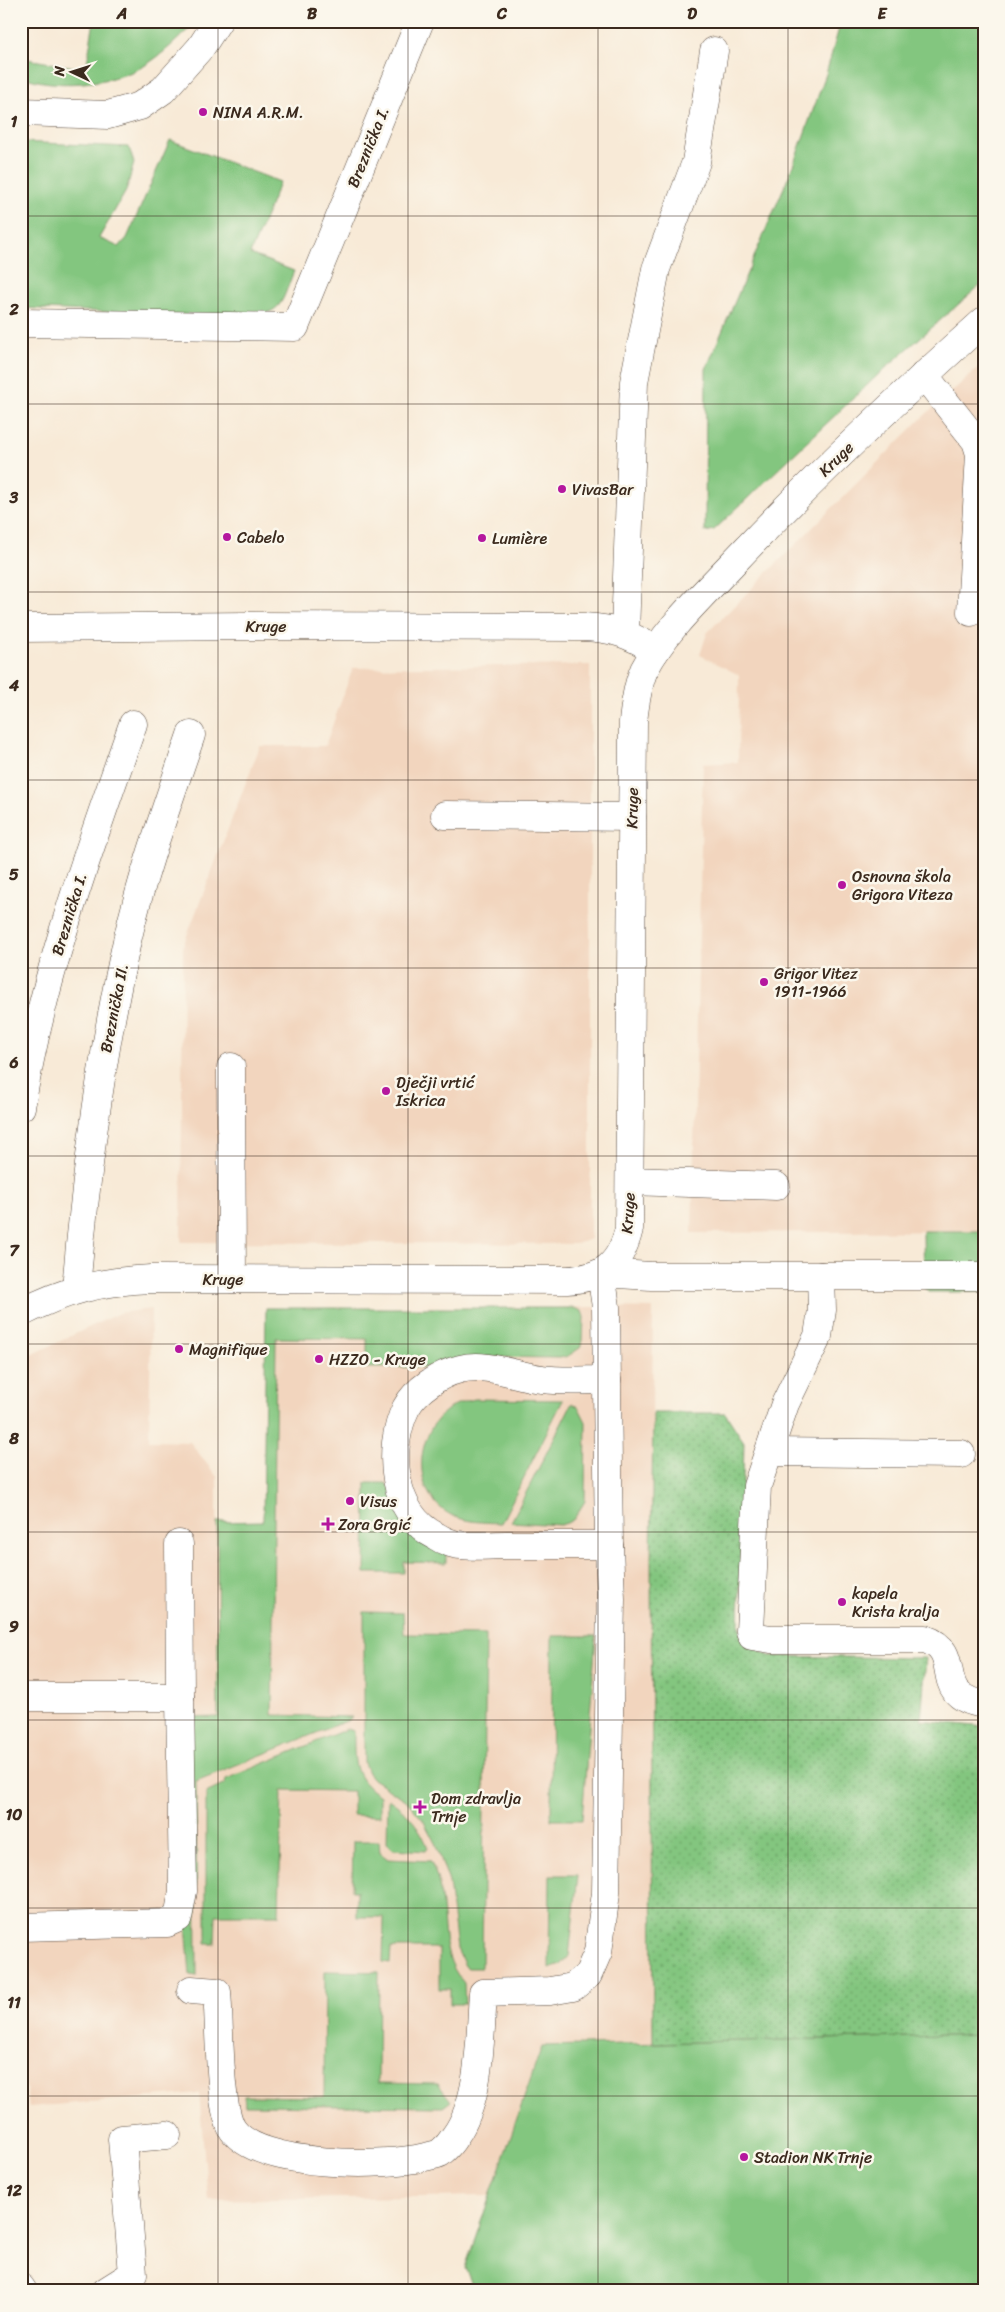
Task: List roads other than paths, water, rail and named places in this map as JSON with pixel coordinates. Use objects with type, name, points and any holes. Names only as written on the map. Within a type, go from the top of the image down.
[{"type":"street","points":[[21,112],[108,115],[140,106],[163,90],[201,47],[218,21]]},
{"type":"street","name":"Breznička I.","points":[[21,323],[296,327],[316,272],[420,21]]},
{"type":"street","points":[[625,633],[634,382],[656,269],[696,162],[714,51]]},
{"type":"street","name":"Kruge","points":[[21,1313],[42,1302],[76,1289],[118,1280],[567,1280],[588,1278],[601,1273],[614,1263],[626,1243],[629,1229],[633,722],[636,700],[644,672],[656,650],[691,608],[745,550],[848,447],[984,321]]},
{"type":"street","points":[[924,375],[976,441],[980,454],[981,481],[971,612]]},
{"type":"street","name":"Kruge","points":[[21,628],[250,626],[575,627],[611,629],[625,633],[656,650]]},
{"type":"street","name":"Breznička I.","points":[[21,1107],[35,1037],[55,956],[88,853],[133,724]]},
{"type":"street","name":"Breznička II.","points":[[76,1289],[93,1127],[127,940],[146,870],[191,735]]},
{"type":"street","points":[[445,815],[632,817]]},
{"type":"street","points":[[232,1067],[232,1279]]},
{"type":"street","points":[[630,1181],[776,1186]]},
{"type":"street","points":[[191,1990],[216,1992],[222,2093],[226,2112],[233,2131],[253,2146],[276,2154],[336,2164],[406,2162],[439,2153],[455,2136],[466,2113],[474,2089],[483,1993],[550,1991],[572,1986],[588,1975],[598,1952],[606,1893],[611,1599],[606,1308],[601,1273],[651,1276],[984,1276]]},
{"type":"street","points":[[821,1276],[822,1310],[818,1336],[785,1404],[757,1486],[750,1631],[752,1636],[771,1639],[925,1638],[943,1648],[953,1688],[961,1698],[984,1704]]},
{"type":"street","points":[[606,1380],[542,1379],[487,1367],[462,1368],[442,1375],[424,1388],[407,1407],[400,1426],[395,1460],[397,1484],[404,1503],[416,1521],[435,1536],[459,1545],[609,1544]]},
{"type":"street","points":[[769,1452],[961,1454]]},
{"type":"street","points":[[21,1927],[167,1923],[178,1918],[183,1891],[179,1544]]},
{"type":"street","points":[[21,1697],[180,1697]]},
{"type":"street","points":[[106,2291],[133,2274],[122,2139],[167,2135]]},
{"type":"place","name":"NINA A.R.M.","points":[[203,112]]},
{"type":"place","name":"VivasBar","points":[[562,489]]},
{"type":"place","name":"Cabelo","points":[[227,537]]},
{"type":"place","name":"Lumière","points":[[482,538]]},
{"type":"place","name":"Osnovna škola Grigora Viteza","points":[[842,885]]},
{"type":"place","name":"Grigor Vitez 1911-1966","points":[[764,982]]},
{"type":"place","name":"Dječji vrtić Iskrica","points":[[386,1091]]},
{"type":"place","name":"Magnifique","points":[[179,1349]]},
{"type":"place","name":"HZZO - Kruge","points":[[319,1359]]},
{"type":"place","name":"Visus","points":[[350,1501]]},
{"type":"place","name":"Zora Grgić","points":[[328,1524]]},
{"type":"place","name":"kapela Krista kralja","points":[[842,1602]]},
{"type":"place","name":"Dom zdravlja Trnje","points":[[420,1807]]},
{"type":"place","name":"Stadion NK Trnje","points":[[744,2157]]}]
